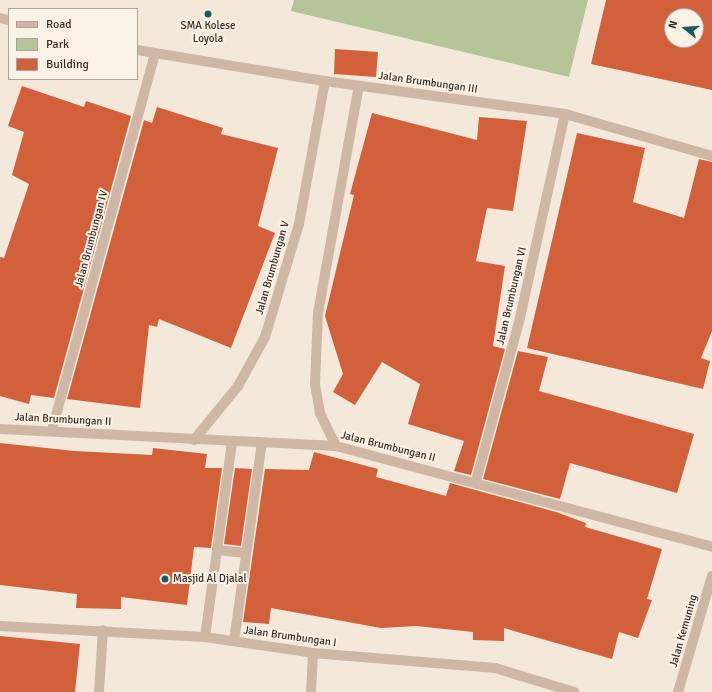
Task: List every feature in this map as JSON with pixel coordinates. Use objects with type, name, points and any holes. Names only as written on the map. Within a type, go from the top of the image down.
[{"type":"street","name":"Jalan Brumbungan III","points":[[138,50],[325,81],[565,114],[712,156]]},
{"type":"street","name":"Jalan Brumbungan IV","points":[[52,430],[155,54]]},
{"type":"street","name":"Jalan Brumbungan V","points":[[194,440],[238,386],[265,337],[299,224],[325,81]]},
{"type":"street","points":[[336,446],[320,413],[315,384],[318,313],[359,86]]},
{"type":"street","name":"Jalan Brumbungan VI","points":[[476,481],[520,318],[565,114]]},
{"type":"street","name":"Jalan Brumbungan II","points":[[0,429],[52,430],[194,440],[336,446],[476,481],[712,547]]},
{"type":"street","points":[[205,637],[232,442]]},
{"type":"street","points":[[234,641],[262,443]]},
{"type":"street","points":[[217,550],[246,553]]},
{"type":"street","name":"Jalan Kemuning","points":[[678,692],[712,576]]},
{"type":"street","name":"Jalan Brumbungan I","points":[[0,626],[103,630],[205,637],[312,653],[495,668],[574,692]]},
{"type":"street","points":[[99,692],[103,630]]},
{"type":"street","points":[[311,692],[312,653]]},
{"type":"green space","points":[[294,0],[588,0],[569,77],[291,11]]},
{"type":"building","points":[[606,0],[712,0],[712,90],[591,64]]},
{"type":"building","points":[[335,49],[378,52],[376,77],[334,74]]},
{"type":"building","points":[[22,86],[84,107],[86,101],[131,116],[54,398],[31,395],[29,404],[0,396],[0,257],[4,258],[29,184],[12,175],[24,132],[8,126]]},
{"type":"building","points":[[157,107],[223,128],[221,134],[278,148],[258,226],[275,233],[231,348],[159,319],[157,327],[149,325],[140,408],[67,399],[144,120],[152,123]]},
{"type":"building","points":[[372,113],[477,140],[479,117],[527,121],[513,211],[487,208],[476,261],[505,266],[493,346],[505,349],[471,475],[454,471],[464,441],[408,424],[420,384],[382,362],[355,405],[333,392],[343,374],[325,316],[354,195],[350,194]]},
{"type":"building","points":[[577,133],[645,148],[633,202],[684,218],[699,159],[712,162],[712,331],[701,358],[710,361],[703,389],[527,348]]},
{"type":"building","points":[[518,351],[548,357],[539,391],[694,434],[677,493],[570,463],[560,499],[483,479]]},
{"type":"building","points":[[0,443],[74,451],[152,455],[153,448],[207,454],[205,468],[222,468],[211,548],[194,547],[187,605],[121,597],[121,609],[76,608],[77,594],[0,585]]},
{"type":"building","points":[[314,452],[378,469],[376,477],[446,496],[450,483],[556,512],[586,523],[585,527],[662,549],[647,599],[652,600],[638,638],[619,632],[612,659],[504,628],[504,641],[473,640],[473,632],[416,626],[381,628],[271,608],[269,624],[243,622],[265,469],[309,470]]},
{"type":"building","points":[[235,468],[252,469],[241,546],[224,544]]},
{"type":"building","points":[[0,636],[80,644],[75,692],[0,692]]},
{"type":"place","name":"SMA Kolese Loyola","points":[[208,14]]},
{"type":"place","name":"Masjid Al Djalal","points":[[165,579]]}]
